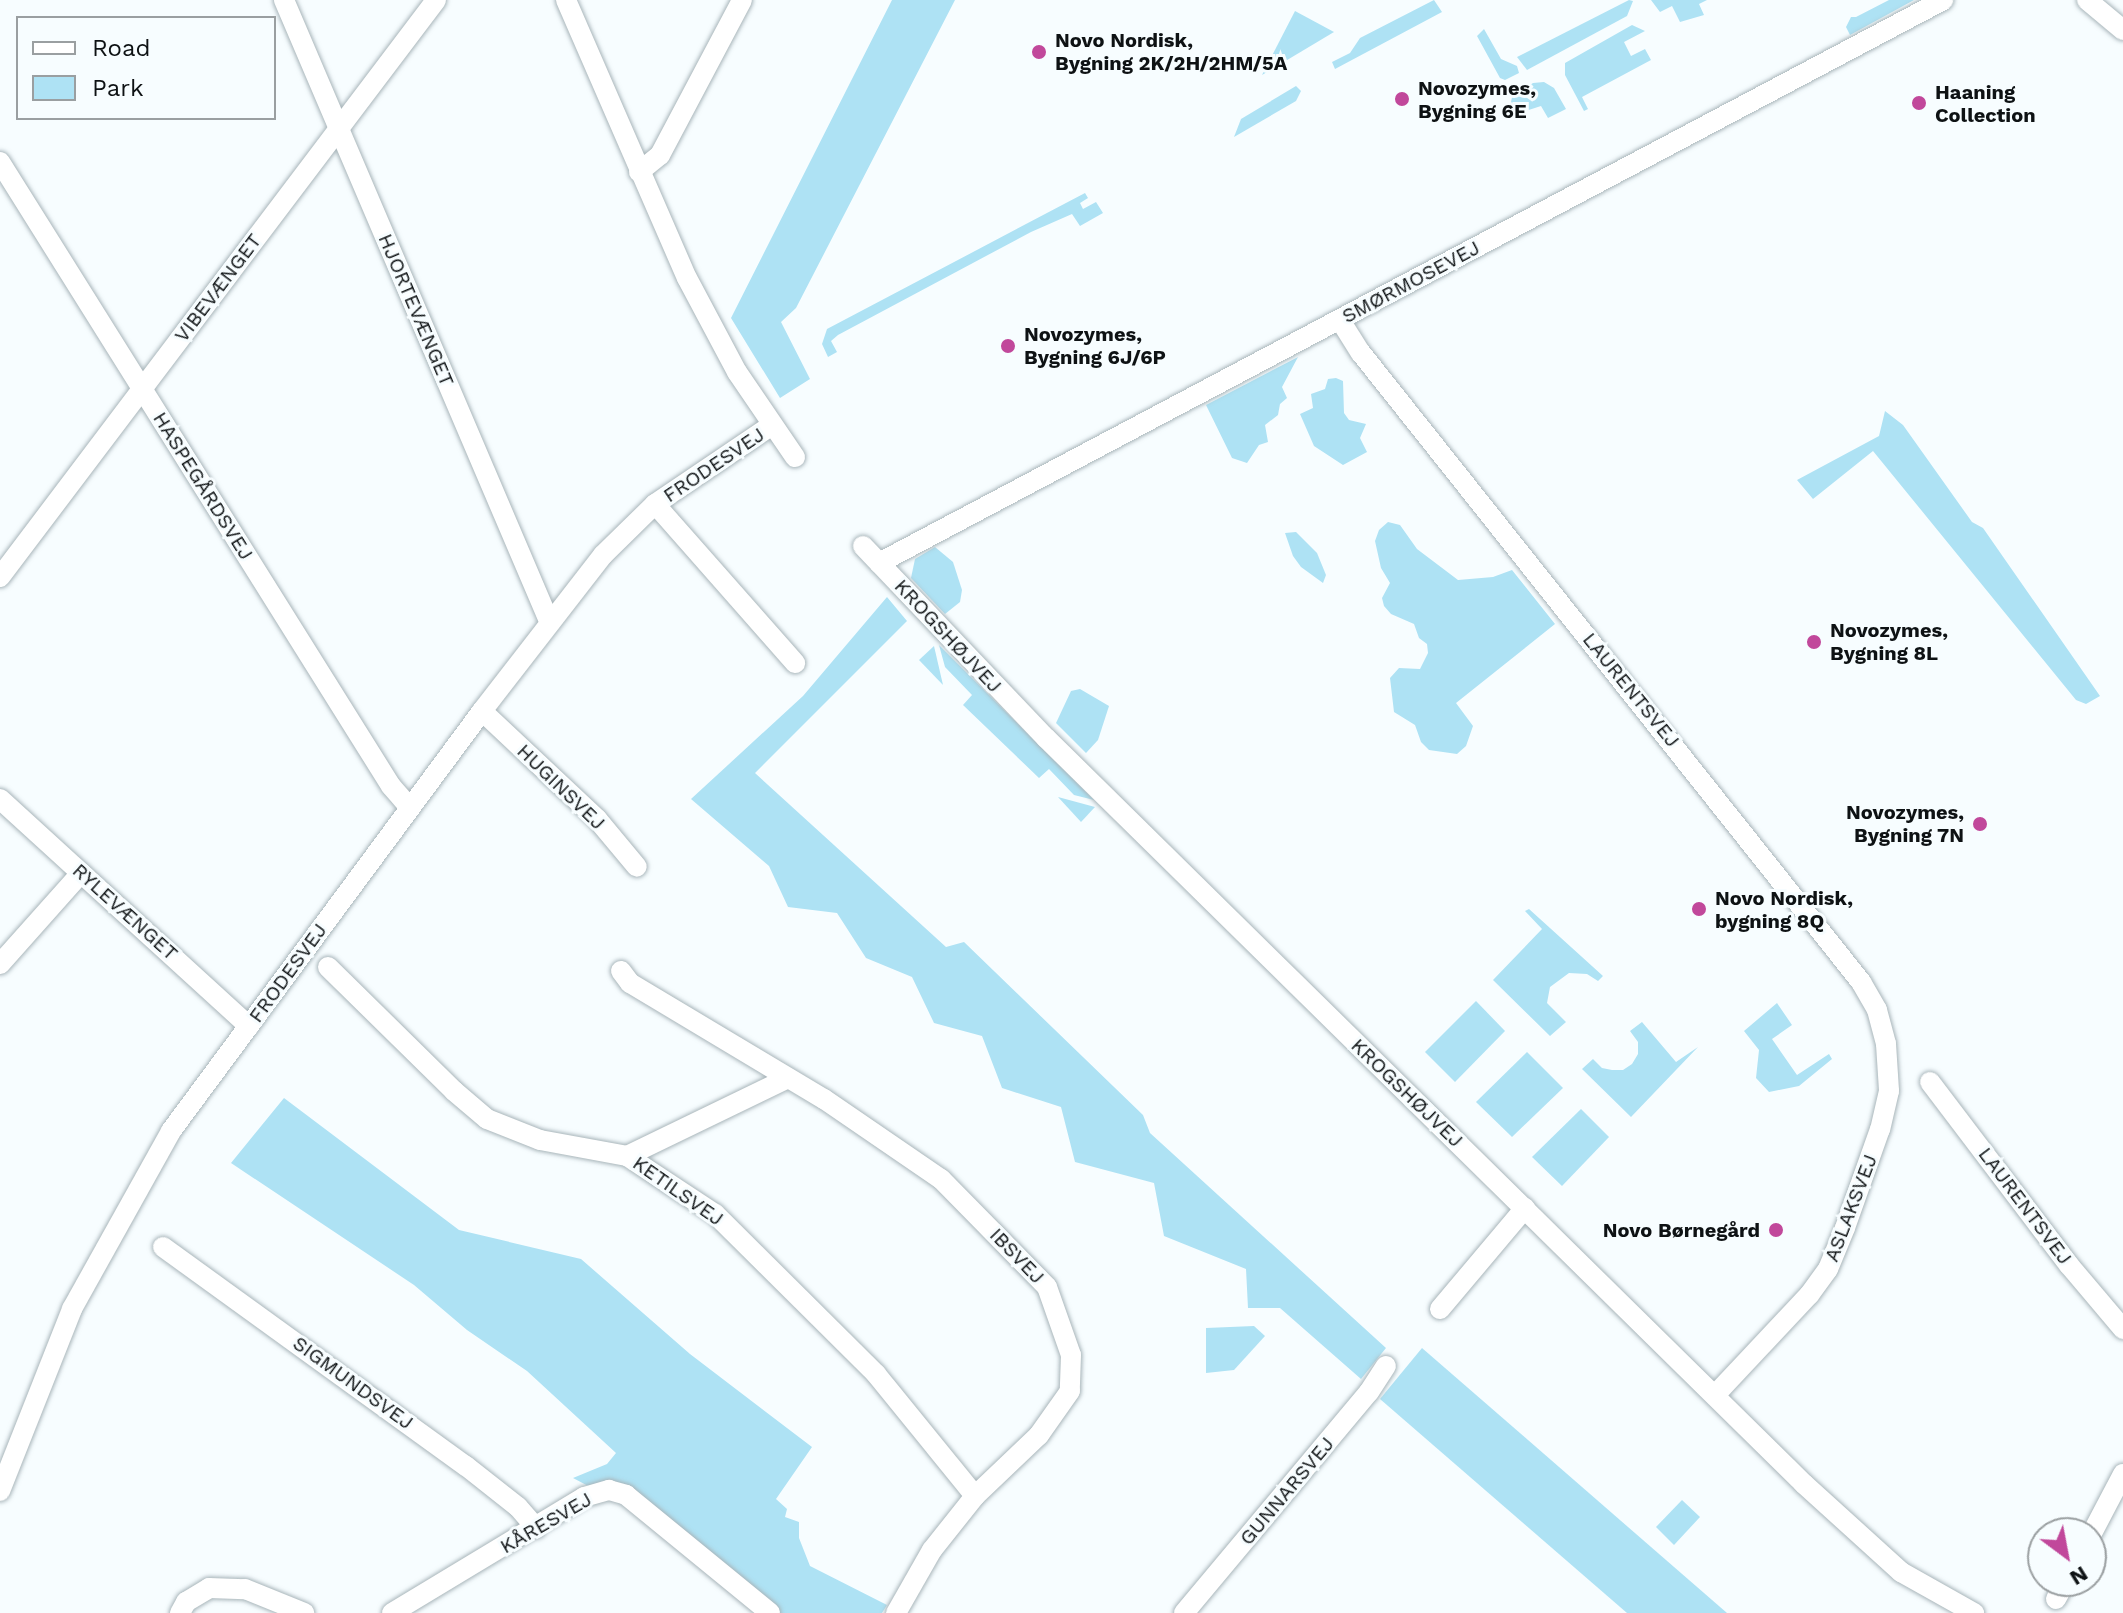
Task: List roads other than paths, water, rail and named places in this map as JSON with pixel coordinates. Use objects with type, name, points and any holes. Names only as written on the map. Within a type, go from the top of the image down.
[{"type":"street","name":"HJORTEVÆNGET","points":[[284,0],[549,621]]},
{"type":"street","name":"VIBEVÆNGET","points":[[0,577],[436,0]]},
{"type":"street","points":[[566,0],[687,278],[737,372],[795,457]]},
{"type":"street","points":[[639,172],[660,155],[742,0]]},
{"type":"street","name":"SMØRMOSEVEJ","points":[[879,563],[1943,0]]},
{"type":"street","points":[[2087,0],[2123,30]]},
{"type":"street","name":"HASPEGÅRDSVEJ","points":[[0,162],[391,786],[410,808]]},
{"type":"street","name":"LAURENTSVEJ","points":[[1340,320],[1361,353],[1861,982],[1877,1010],[1890,1075]]},
{"type":"street","name":"FRODESVEJ","points":[[0,1491],[72,1309],[171,1131],[549,621],[603,555],[655,504],[772,425]]},
{"type":"street","name":"FRODESVEJ","points":[[655,504],[795,663]]},
{"type":"street","name":"KROGSHØJVEJ","points":[[863,546],[1056,748],[1882,1556],[1935,1594],[1974,1613]]},
{"type":"street","name":"HUGINSVEJ","points":[[482,711],[597,819],[637,867]]},
{"type":"street","name":"RYLEVÆNGET","points":[[0,799],[249,1026]]},
{"type":"street","points":[[0,964],[81,873]]},
{"type":"street","name":"KETILSVEJ","points":[[328,967],[454,1091],[487,1119],[540,1140],[627,1156],[715,1214],[876,1374],[975,1496]]},
{"type":"street","name":"IBSVEJ","points":[[621,971],[630,983],[850,1116],[941,1179],[1047,1287],[1071,1355],[1070,1391],[1039,1435],[975,1496],[932,1550],[896,1613]]},
{"type":"street","name":"ASLAKSVEJ","points":[[1715,1395],[1783,1327],[1828,1269],[1880,1129],[1890,1075]]},
{"type":"street","points":[[627,1156],[788,1078]]},
{"type":"street","name":"LAURENTSVEJ","points":[[1930,1082],[2069,1265],[2123,1329]]},
{"type":"street","points":[[1440,1309],[1525,1208]]},
{"type":"street","name":"SIGMUNDSVEJ","points":[[163,1247],[466,1466],[518,1507],[536,1528]]},
{"type":"street","name":"GUNNARSVEJ","points":[[1184,1613],[1369,1392],[1386,1366]]},
{"type":"street","points":[[2100,1517],[2123,1474]]},
{"type":"street","name":"KÅRESVEJ","points":[[392,1613],[584,1497],[609,1490],[626,1495],[770,1613]]},
{"type":"street","points":[[180,1613],[186,1602],[209,1588],[225,1588],[245,1589],[304,1613]]},
{"type":"place","name":"Novo Nordisk, Bygning 2K/2H/2HM/5A","points":[[1039,52]]},
{"type":"place","name":"Novozymes, Bygning 6E","points":[[1402,99]]},
{"type":"place","name":"Haaning Collection","points":[[1919,103]]},
{"type":"place","name":"Novozymes, Bygning 6J/6P","points":[[1008,346]]},
{"type":"place","name":"Novozymes, Bygning 8L","points":[[1814,642]]},
{"type":"place","name":"Novozymes, Bygning 7N","points":[[1980,824]]},
{"type":"place","name":"Novo Nordisk, bygning 8Q","points":[[1699,909]]},
{"type":"place","name":"Novo Børnegård","points":[[1776,1230]]}]
